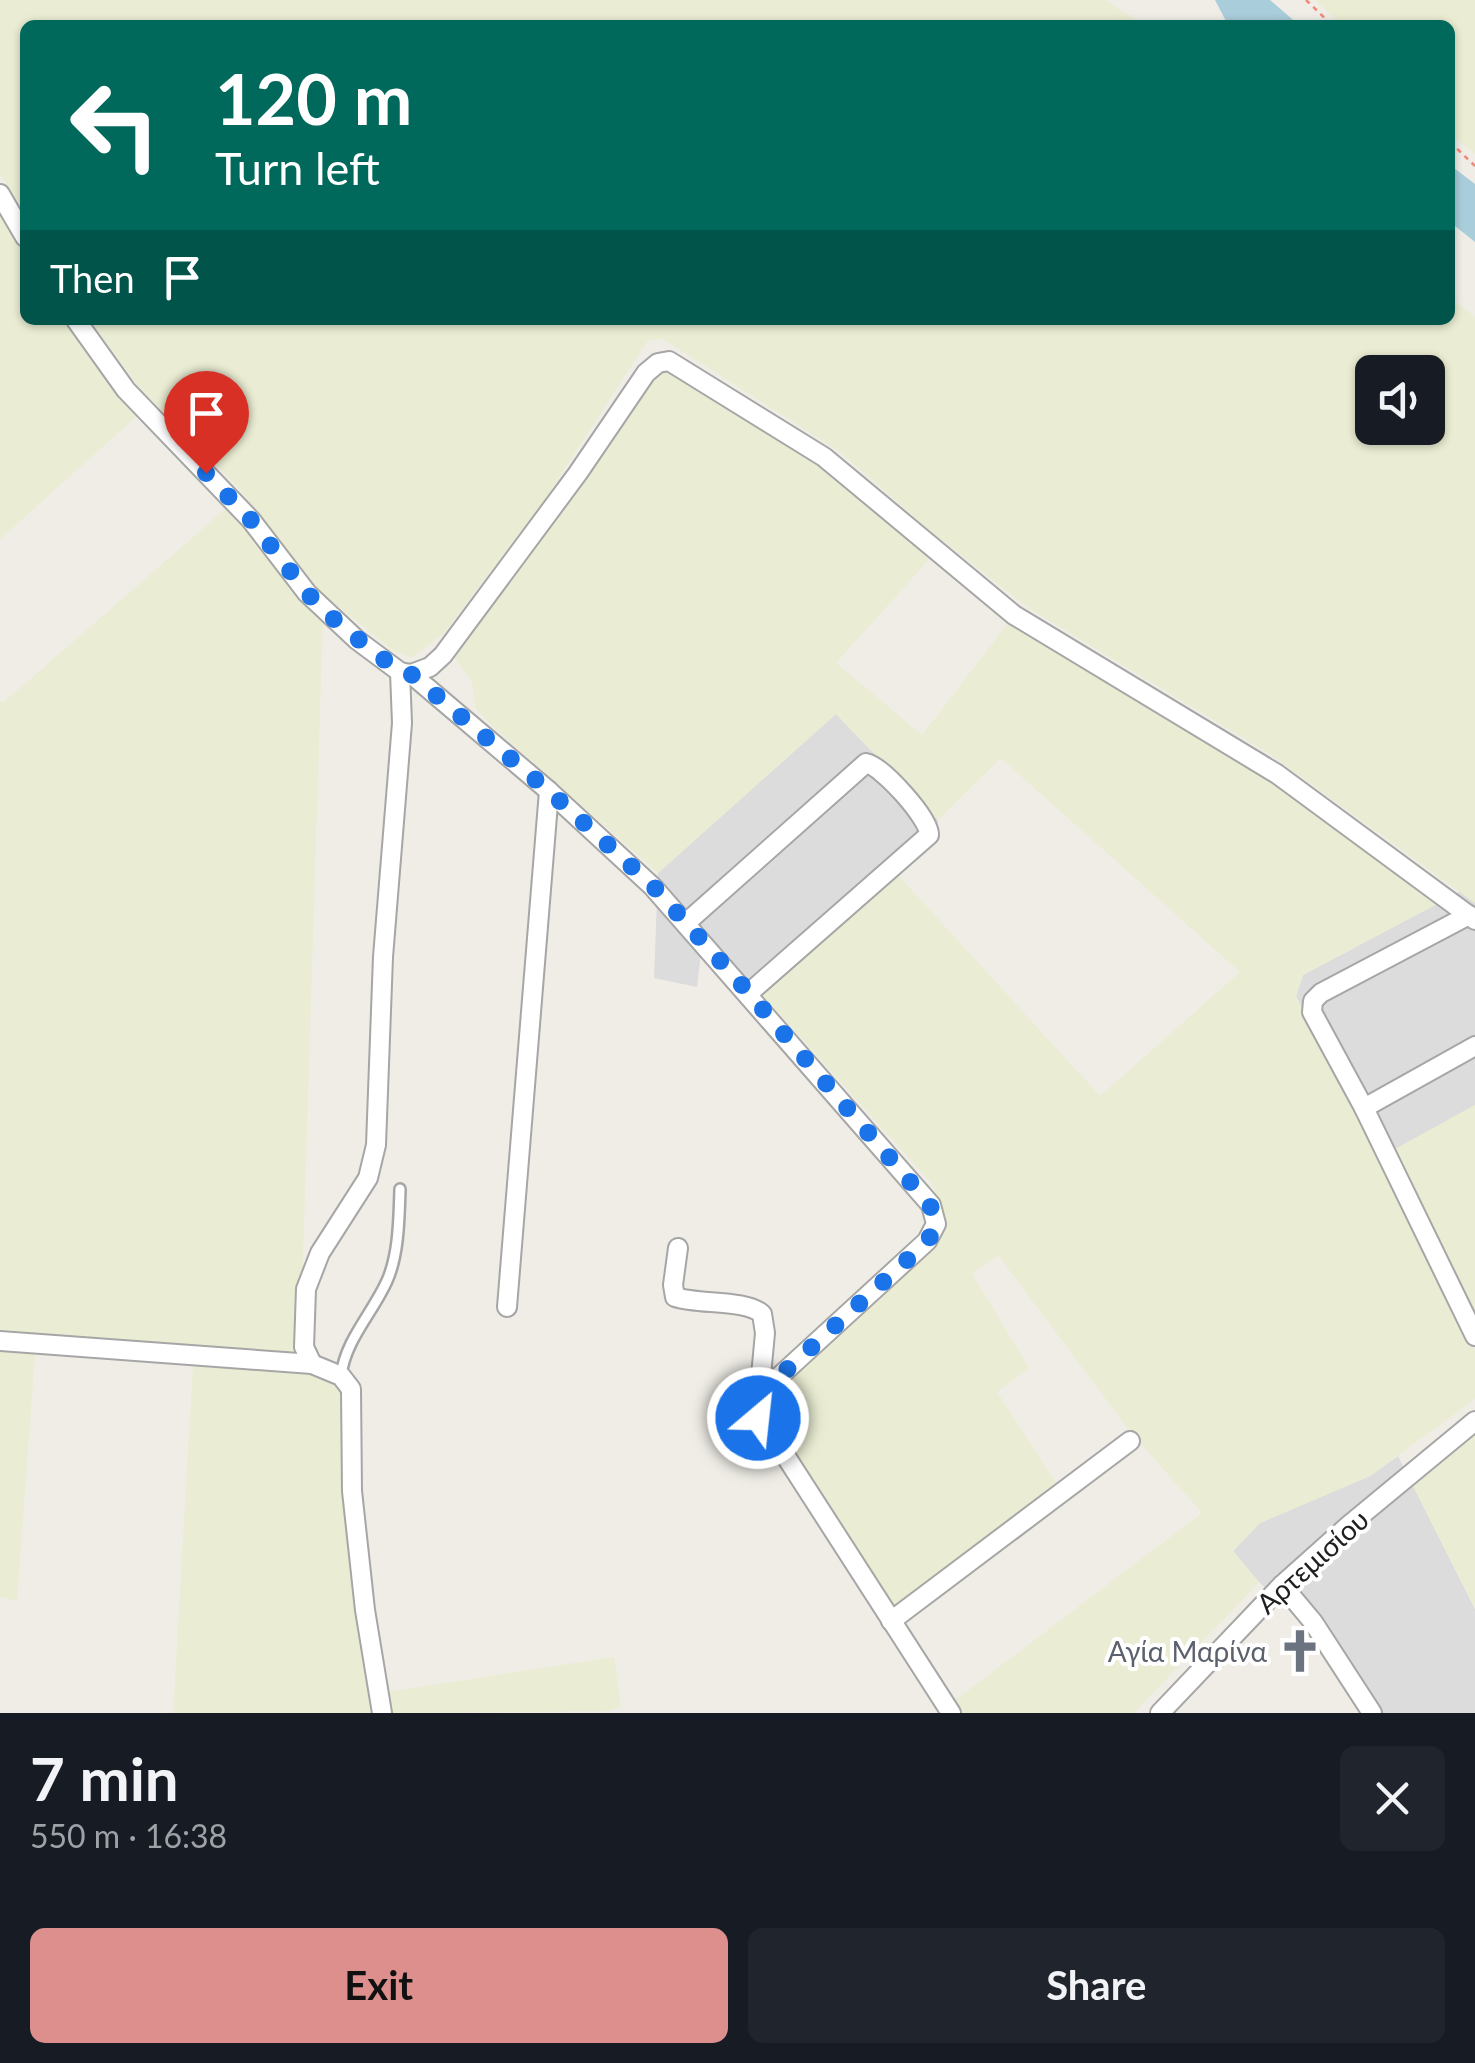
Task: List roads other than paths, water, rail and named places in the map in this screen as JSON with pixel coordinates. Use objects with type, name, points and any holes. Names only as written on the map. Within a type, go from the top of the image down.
[{"type":"street","points":[[0,194],[20,229]]},
{"type":"street","points":[[80,325],[126,390],[251,520],[307,593],[339,624],[549,791],[687,922],[925,1197],[936,1224],[928,1241],[759,1397]]},
{"type":"street","points":[[405,673],[430,667],[443,655],[578,473],[646,373],[658,363],[669,362],[824,457],[1014,615],[1277,774],[1472,918],[1321,993],[1313,1002],[1312,1012],[1364,1108],[1475,1336]]},
{"type":"street","points":[[312,1364],[304,1347],[306,1288],[320,1253],[368,1178],[376,1145],[383,957],[405,673]]},
{"type":"street","points":[[687,922],[863,765],[876,765],[915,808],[930,826],[930,835],[749,993]]},
{"type":"street","points":[[507,1307],[549,791]]},
{"type":"street","points":[[1364,1108],[1475,1046]]},
{"type":"street","points":[[678,1248],[672,1285],[676,1297],[690,1302],[753,1307],[762,1314],[765,1333],[758,1418],[951,1713]]},
{"type":"street","points":[[0,1341],[312,1364],[341,1376],[350,1389],[352,1490],[365,1610],[382,1713]]},
{"type":"street","name":"Αρτεμισίου","points":[[1160,1713],[1282,1585],[1475,1421]]},
{"type":"street","points":[[891,1620],[1130,1441]]},
{"type":"street","points":[[1282,1585],[1312,1622],[1372,1713]]},
{"type":"lane","points":[[341,1376],[350,1343],[388,1279],[399,1221],[400,1189]]},
{"type":"water","points":[[1215,0],[1270,0],[1293,20],[1225,20]]},
{"type":"water","points":[[1455,169],[1475,184],[1475,242],[1455,226]]},
{"type":"place","name":"Αγία Μαρίνα","points":[[1300,1651]]}]
